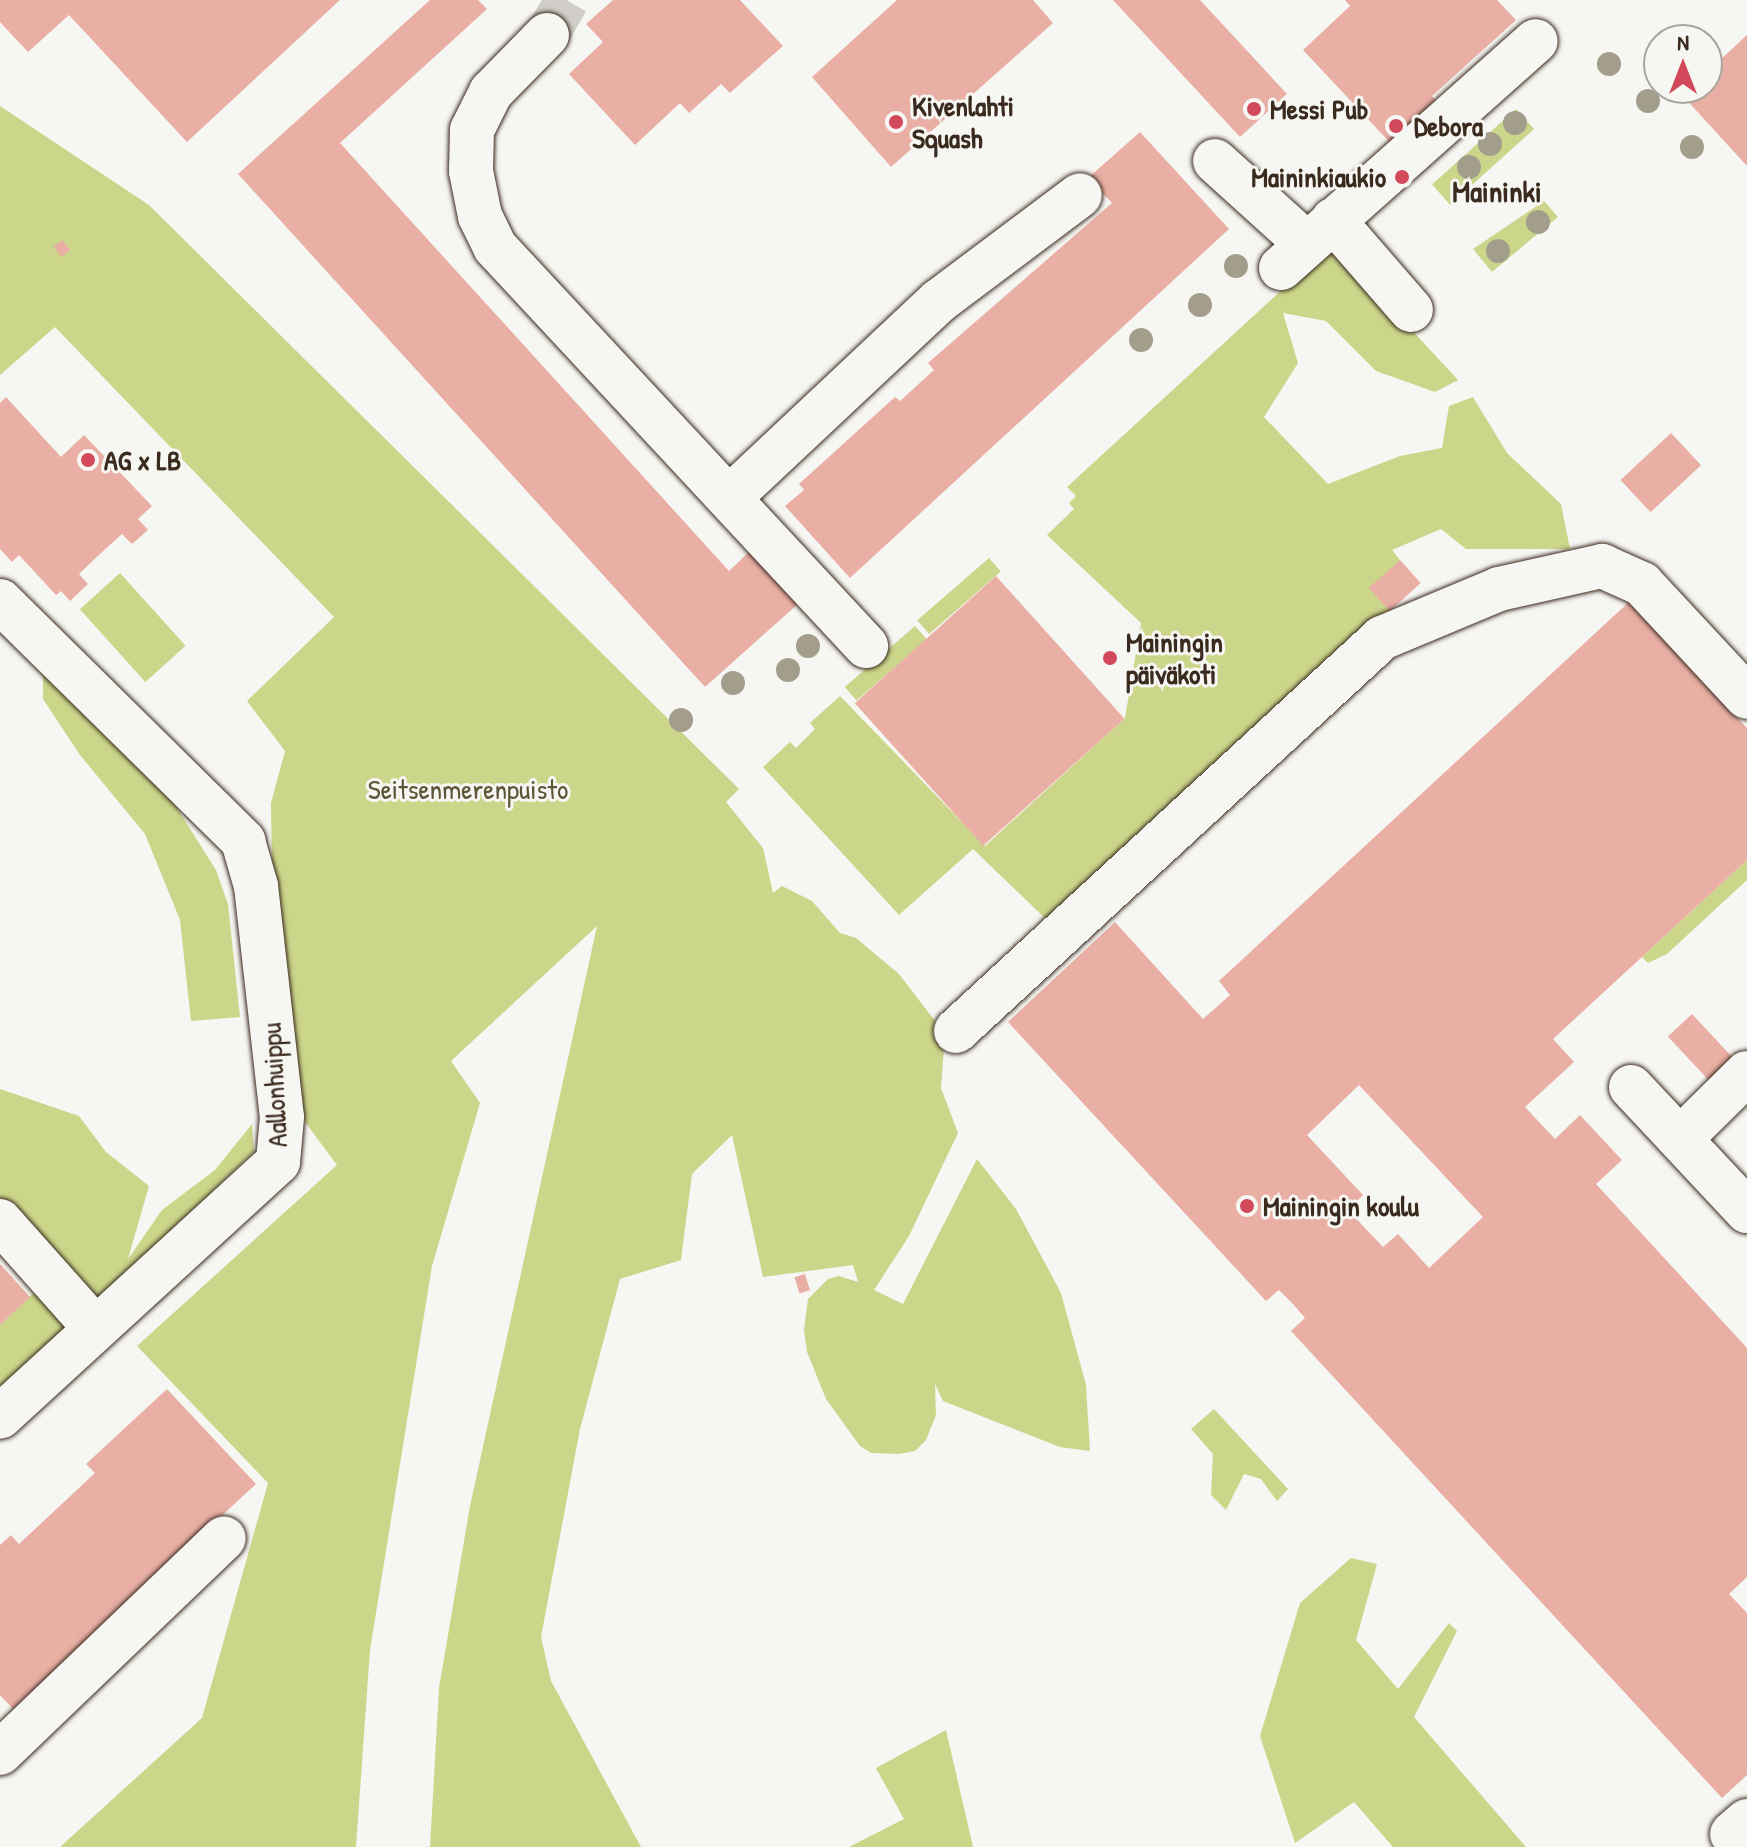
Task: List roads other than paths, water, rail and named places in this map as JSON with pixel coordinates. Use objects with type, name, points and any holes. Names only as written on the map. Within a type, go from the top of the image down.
[{"type":"street","points":[[547,35],[491,92],[472,130],[471,171],[480,216],[495,247],[866,646]]},
{"type":"street","points":[[1307,244],[1536,41]]},
{"type":"street","points":[[1215,161],[1307,244],[1411,310]]},
{"type":"street","points":[[729,498],[939,301],[1080,195]]},
{"type":"street","points":[[956,1031],[1382,638],[1499,589],[1602,566],[1642,584],[1747,697]]},
{"type":"street","name":"Aallonhuippu","points":[[0,601],[243,841],[256,886],[282,1117],[278,1162],[0,1417]]},
{"type":"street","points":[[1680,1139],[1747,1073]]},
{"type":"street","points":[[1631,1087],[1747,1211]]},
{"type":"street","points":[[0,1221],[96,1329]]},
{"type":"street","points":[[4,1741],[224,1538]]},
{"type":"tunnel","points":[[547,35],[567,0]]},
{"type":"place","name":"Messi Pub","points":[[1254,109]]},
{"type":"place","name":"Kivenlahti Squash","points":[[896,122]]},
{"type":"place","name":"Debora","points":[[1396,126]]},
{"type":"place","name":"Maininkiaukio","points":[[1402,177]]},
{"type":"place","name":"AG x LB","points":[[88,460]]},
{"type":"place","name":"Mainingin päiväkoti","points":[[1110,658]]},
{"type":"place","name":"Mainingin koulu","points":[[1247,1206]]},
{"type":"district","name":"Maininki","points":[[1497,191]]},
{"type":"park label","name":"Seitsenmerenpuisto","points":[[468,789]]}]
